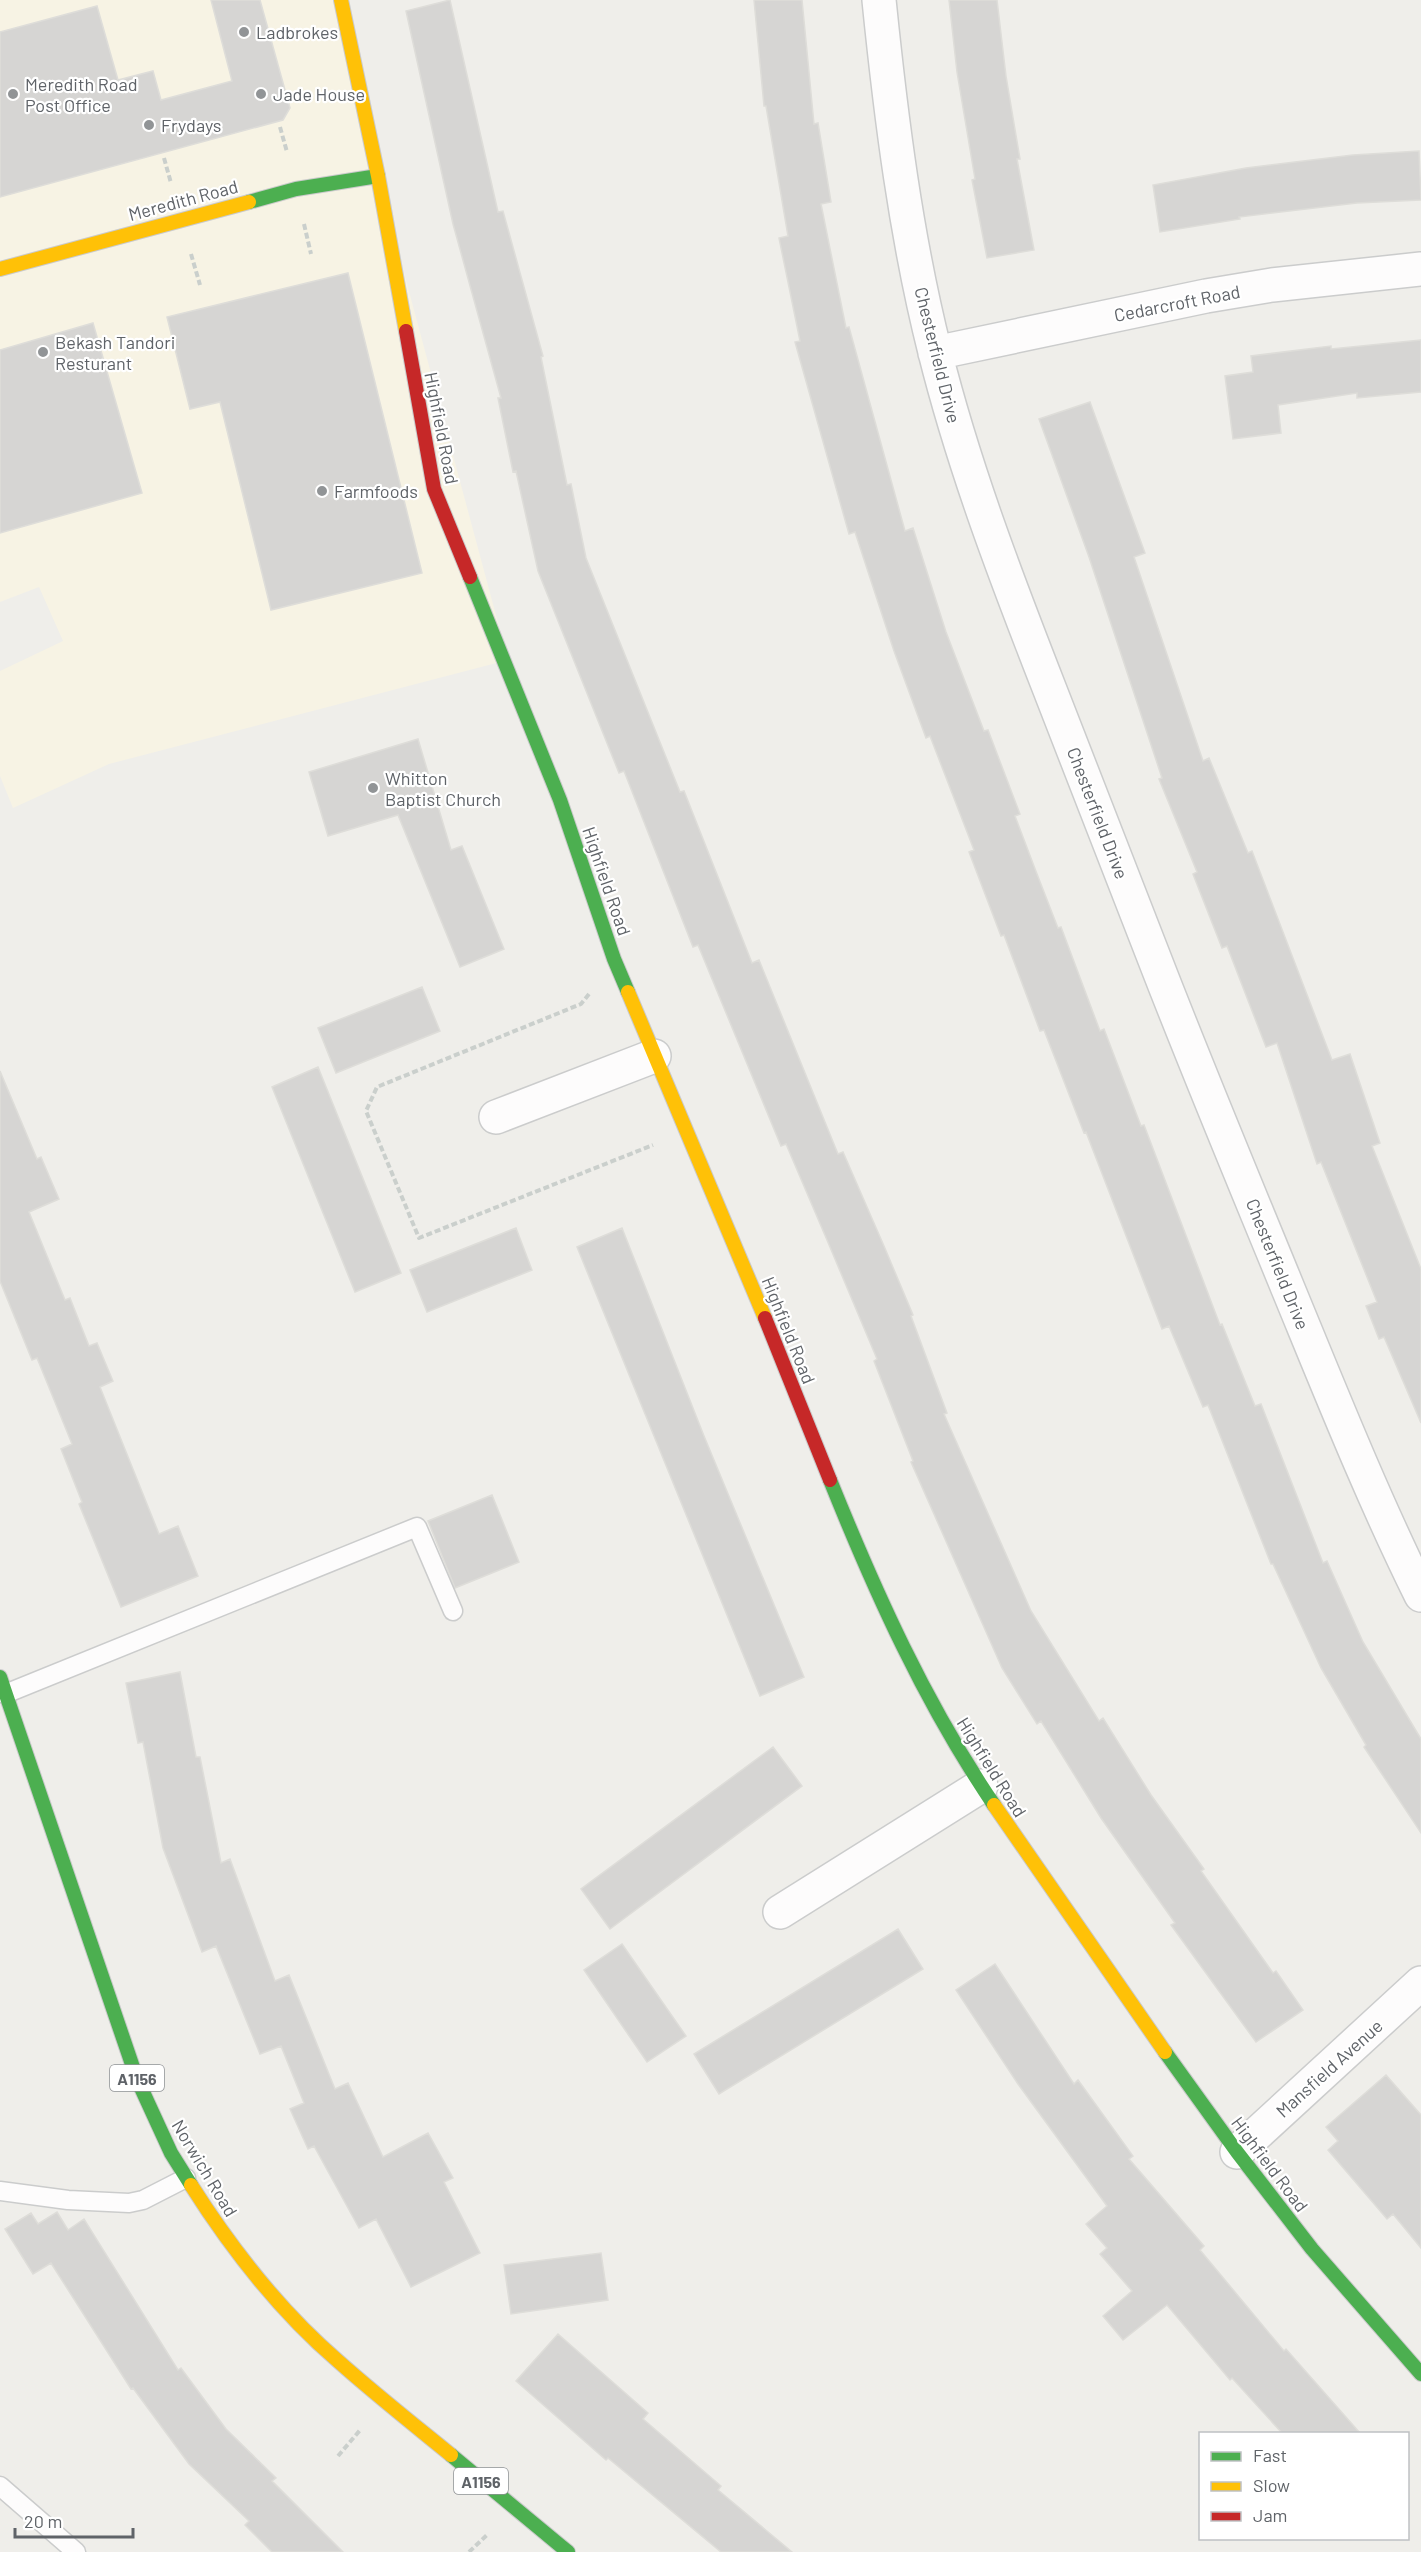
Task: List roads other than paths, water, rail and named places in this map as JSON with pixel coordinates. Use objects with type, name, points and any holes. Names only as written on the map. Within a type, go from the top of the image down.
[{"type":"street","name":"Highfield Road","points":[[341,0],[378,176],[434,489],[560,800],[614,959],[772,1336],[864,1563],[918,1680],[981,1786],[1126,1999],[1237,2152],[1312,2249],[1421,2374]]},
{"type":"street","name":"Chesterfield Drive","points":[[879,0],[903,195],[935,353],[962,448],[1017,607],[1181,1027],[1353,1446],[1392,1536],[1421,1595]]},
{"type":"street","name":"Meredith Road","points":[[0,269],[296,189],[378,176]]},
{"type":"street","name":"Cedarcroft Road","points":[[935,353],[1217,294],[1272,285],[1421,269]]},
{"type":"street","points":[[496,1117],[654,1056]]},
{"type":"street","name":"Norwich Road","points":[[3,1685],[137,2079],[155,2120],[186,2178],[208,2212],[268,2290],[336,2360],[568,2552]]},
{"type":"street","points":[[780,1912],[981,1786]]},
{"type":"street","name":"Mansfield Avenue","points":[[1237,2152],[1421,1983]]},
{"type":"lane","points":[[3,1685],[417,1527],[453,1611]]},
{"type":"lane","points":[[0,2191],[68,2200],[129,2203],[143,2200],[186,2178]]},
{"type":"lane","points":[[0,2486],[76,2552]]},
{"type":"place","name":"Ladbrokes","points":[[244,32]]},
{"type":"place","name":"Meredith Road Post Office","points":[[13,94]]},
{"type":"place","name":"Jade House","points":[[261,94]]},
{"type":"place","name":"Frydays","points":[[149,125]]},
{"type":"place","name":"Bekash Tandori Resturant","points":[[43,352]]},
{"type":"place","name":"Farmfoods","points":[[322,491]]},
{"type":"place","name":"Whitton Baptist Church","points":[[373,788]]}]
